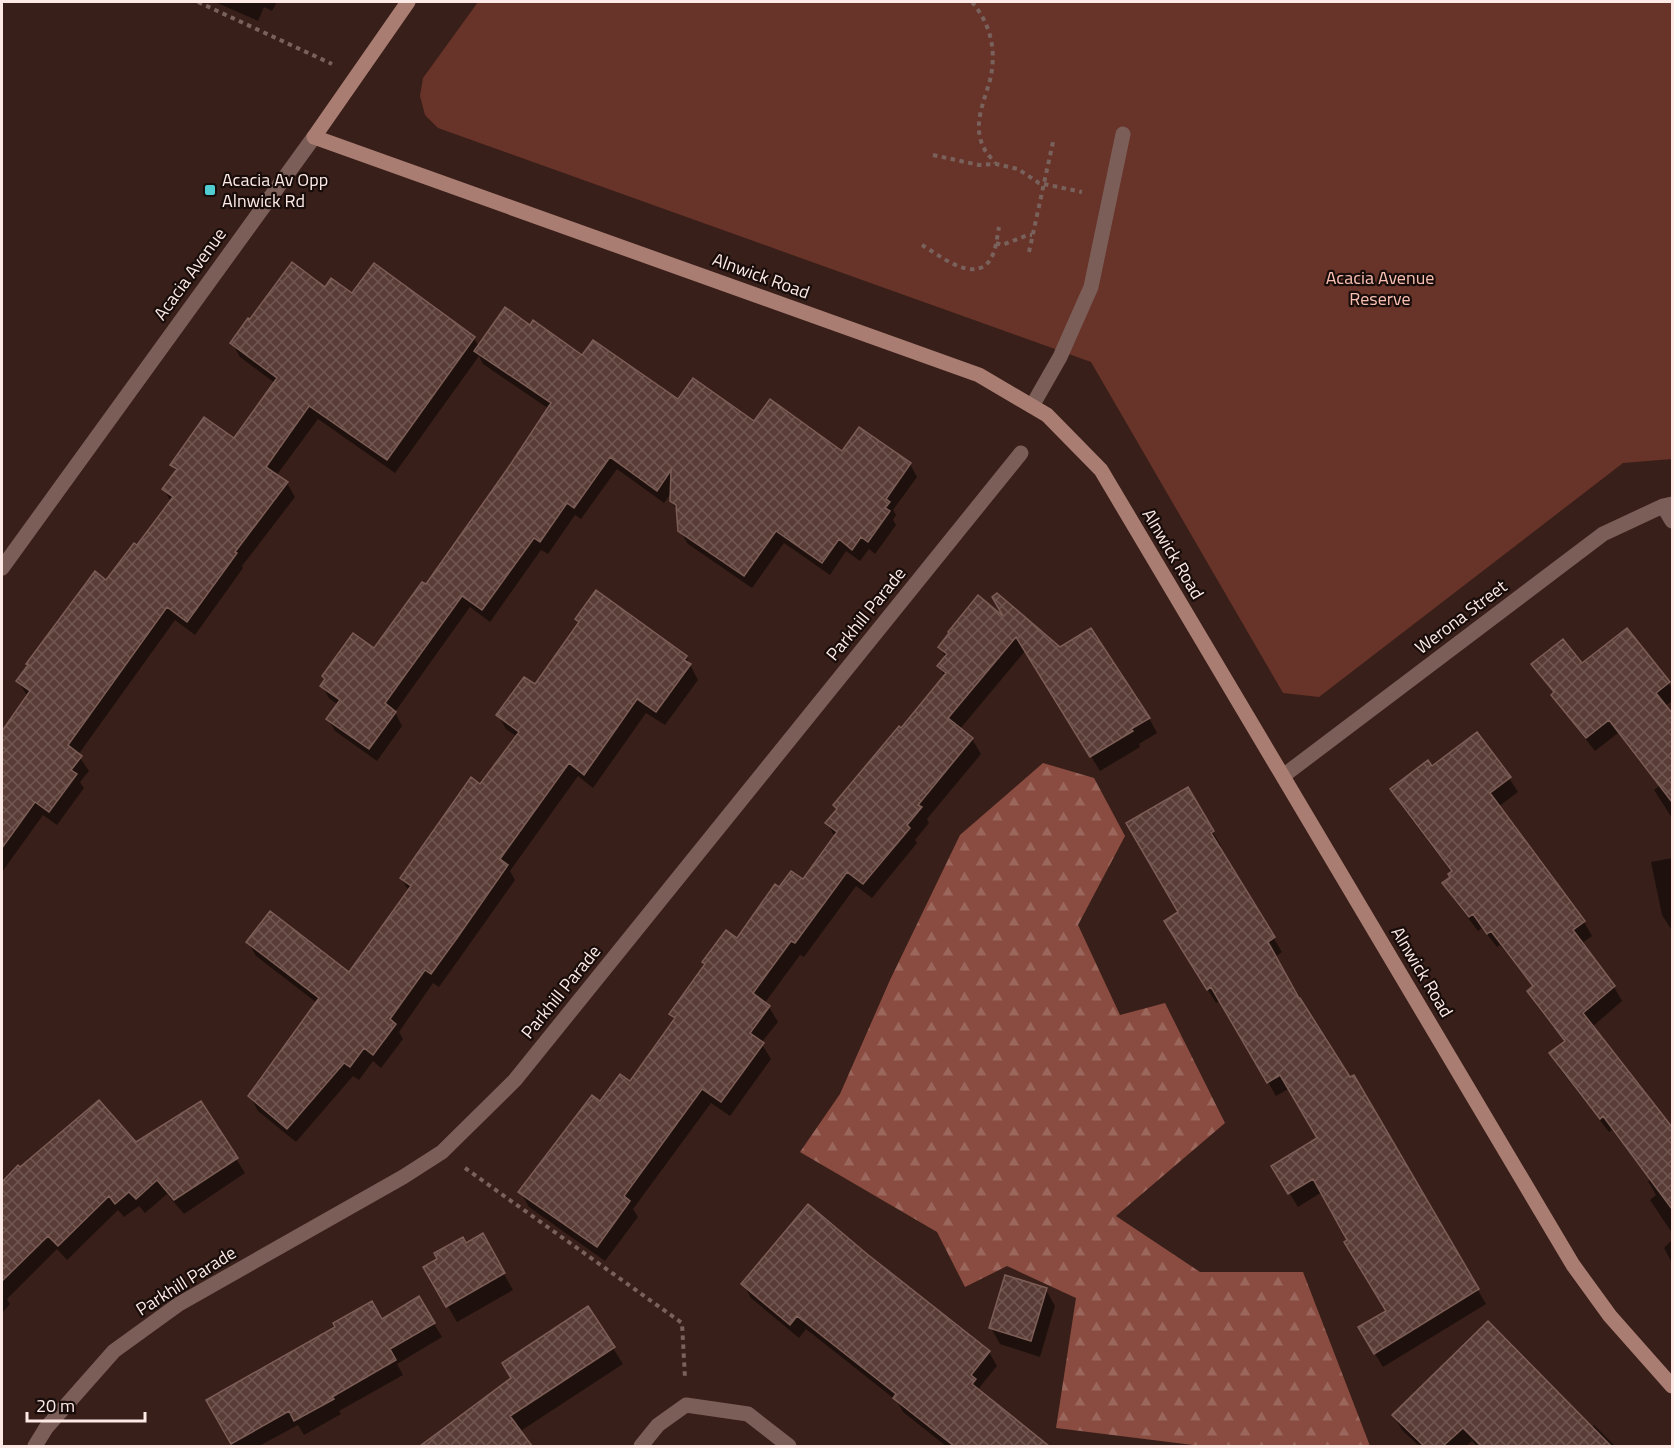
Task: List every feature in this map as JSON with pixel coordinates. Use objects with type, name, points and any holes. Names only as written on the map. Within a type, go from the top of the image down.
[{"type":"street","name":"Acacia Avenue","points":[[2,568],[314,137],[408,2]]},
{"type":"street","points":[[1032,406],[1060,357],[1091,286],[1123,134]]},
{"type":"street","name":"Alnwick Road","points":[[314,137],[979,375],[1047,415],[1101,470],[1573,1265],[1610,1316],[1672,1386]]},
{"type":"street","name":"Parkhill Parade","points":[[35,1446],[46,1428],[114,1351],[123,1344],[179,1304],[403,1177],[442,1152],[515,1080],[1021,453]]},
{"type":"street","points":[[1668,505],[1672,521]]},
{"type":"street","name":"Werona Street","points":[[1283,776],[1603,534],[1668,505]]},
{"type":"street","points":[[641,1446],[658,1425],[686,1405],[748,1414],[789,1446]]},
{"type":"path","points":[[198,2],[357,76]]},
{"type":"path","points":[[972,2],[982,13],[992,42],[992,68],[979,124],[984,150],[996,164]]},
{"type":"path","points":[[1029,252],[1053,142]]},
{"type":"path","points":[[933,155],[979,165],[996,164],[1018,169],[1039,183],[1109,198]]},
{"type":"path","points":[[922,245],[958,266],[976,269],[984,266],[990,260],[999,227]]},
{"type":"path","points":[[996,243],[1002,245],[1028,235],[1032,236]]},
{"type":"path","points":[[442,1152],[682,1323],[686,1405]]},
{"type":"green space","name":"Acacia Avenue Reserve","points":[[478,2],[1672,2],[1672,459],[1623,463],[1319,697],[1283,693],[1091,362],[438,128],[425,115],[420,96],[423,78]]},
{"type":"green space","points":[[1043,763],[1094,778],[1125,836],[1078,925],[1120,1015],[1165,1003],[1225,1123],[1116,1216],[1200,1272],[1303,1272],[1370,1446],[1201,1446],[1056,1428],[1076,1298],[1007,1266],[965,1287],[937,1232],[800,1152],[840,1094],[890,980],[960,835]]},
{"type":"building","points":[[292,262],[325,287],[331,278],[352,293],[374,263],[475,337],[387,460],[309,406],[266,467],[288,482],[235,552],[237,553],[187,622],[167,607],[68,745],[82,756],[71,770],[77,774],[49,812],[35,802],[2,848],[2,731],[30,691],[16,681],[95,571],[106,580],[134,543],[137,545],[173,497],[162,489],[177,469],[170,465],[204,417],[234,438],[277,378],[230,343]]},
{"type":"building","points":[[505,307],[530,325],[533,320],[582,355],[593,340],[678,399],[693,378],[754,421],[770,399],[842,451],[859,427],[911,463],[886,499],[890,502],[885,508],[890,511],[868,542],[861,537],[852,550],[839,539],[822,563],[776,531],[744,576],[678,531],[676,505],[670,501],[671,470],[657,491],[610,457],[574,508],[567,503],[540,542],[534,538],[482,610],[462,596],[385,703],[396,712],[369,749],[326,719],[340,700],[320,686],[325,679],[322,676],[353,633],[374,648],[422,582],[426,584],[551,403],[474,351]]},
{"type":"building","points":[[596,590],[687,656],[684,660],[691,664],[656,712],[637,699],[584,775],[569,763],[500,859],[508,865],[431,974],[425,970],[390,1019],[396,1024],[373,1055],[364,1048],[350,1067],[344,1063],[287,1129],[248,1096],[319,998],[246,942],[270,911],[349,972],[411,886],[400,878],[471,777],[480,784],[519,732],[496,715],[524,677],[535,684],[579,622],[575,619]]},
{"type":"building","points":[[997,593],[1060,647],[1091,628],[1150,718],[1090,757],[1016,637],[948,718],[973,738],[918,805],[922,807],[907,825],[910,828],[863,884],[847,872],[795,943],[791,941],[753,993],[770,1006],[750,1033],[764,1043],[721,1102],[702,1089],[624,1196],[630,1201],[597,1247],[518,1192],[592,1095],[600,1101],[620,1074],[630,1081],[675,1018],[669,1014],[705,964],[702,962],[726,930],[737,938],[775,884],[779,887],[791,871],[803,879],[837,832],[825,823],[837,809],[833,805],[946,673],[937,666],[947,654],[938,647],[948,632],[978,595],[1003,616],[992,597]]},
{"type":"building","points":[[1627,628],[1670,682],[1656,693],[1672,713],[1672,802],[1609,720],[1586,738],[1551,695],[1554,692],[1531,664],[1563,639],[1582,663]]},
{"type":"building","points":[[1477,732],[1511,777],[1490,793],[1585,921],[1573,930],[1615,986],[1583,1013],[1672,1127],[1672,1209],[1603,1116],[1600,1119],[1549,1053],[1565,1041],[1527,991],[1533,986],[1491,931],[1487,934],[1473,914],[1469,917],[1442,883],[1450,877],[1448,874],[1452,871],[1390,789],[1428,760],[1432,766]]},
{"type":"building","points":[[1188,787],[1214,831],[1211,833],[1275,937],[1268,942],[1299,998],[1350,1077],[1354,1075],[1479,1289],[1374,1354],[1358,1327],[1386,1311],[1344,1242],[1347,1240],[1313,1179],[1288,1194],[1271,1166],[1317,1138],[1280,1075],[1267,1083],[1211,987],[1207,990],[1164,921],[1178,912],[1126,823]]},
{"type":"building","points":[[99,1100],[136,1142],[201,1101],[238,1158],[174,1200],[157,1180],[136,1199],[129,1192],[115,1204],[109,1196],[58,1246],[48,1236],[2,1281],[2,1182],[18,1165],[20,1167]]},
{"type":"building","points":[[808,1204],[867,1254],[990,1351],[971,1375],[976,1379],[972,1384],[1049,1446],[954,1446],[893,1398],[896,1394],[797,1316],[790,1325],[741,1284]]},
{"type":"building","points":[[483,1233],[505,1273],[446,1307],[423,1267],[437,1259],[434,1253],[463,1237],[466,1243]]},
{"type":"building","points":[[1005,1275],[1047,1288],[1031,1341],[989,1328]]},
{"type":"building","points":[[419,1296],[435,1323],[390,1349],[396,1360],[294,1421],[289,1411],[231,1444],[206,1400],[335,1327],[333,1323],[372,1301],[382,1319]]},
{"type":"building","points":[[588,1306],[615,1347],[510,1416],[532,1446],[420,1446],[511,1378],[502,1363]]},
{"type":"building","points":[[1488,1321],[1611,1446],[1481,1446],[1463,1428],[1443,1446],[1424,1446],[1392,1415]]},
{"type":"place","name":"Acacia Av Opp Alnwick Rd","points":[[210,190]]}]
